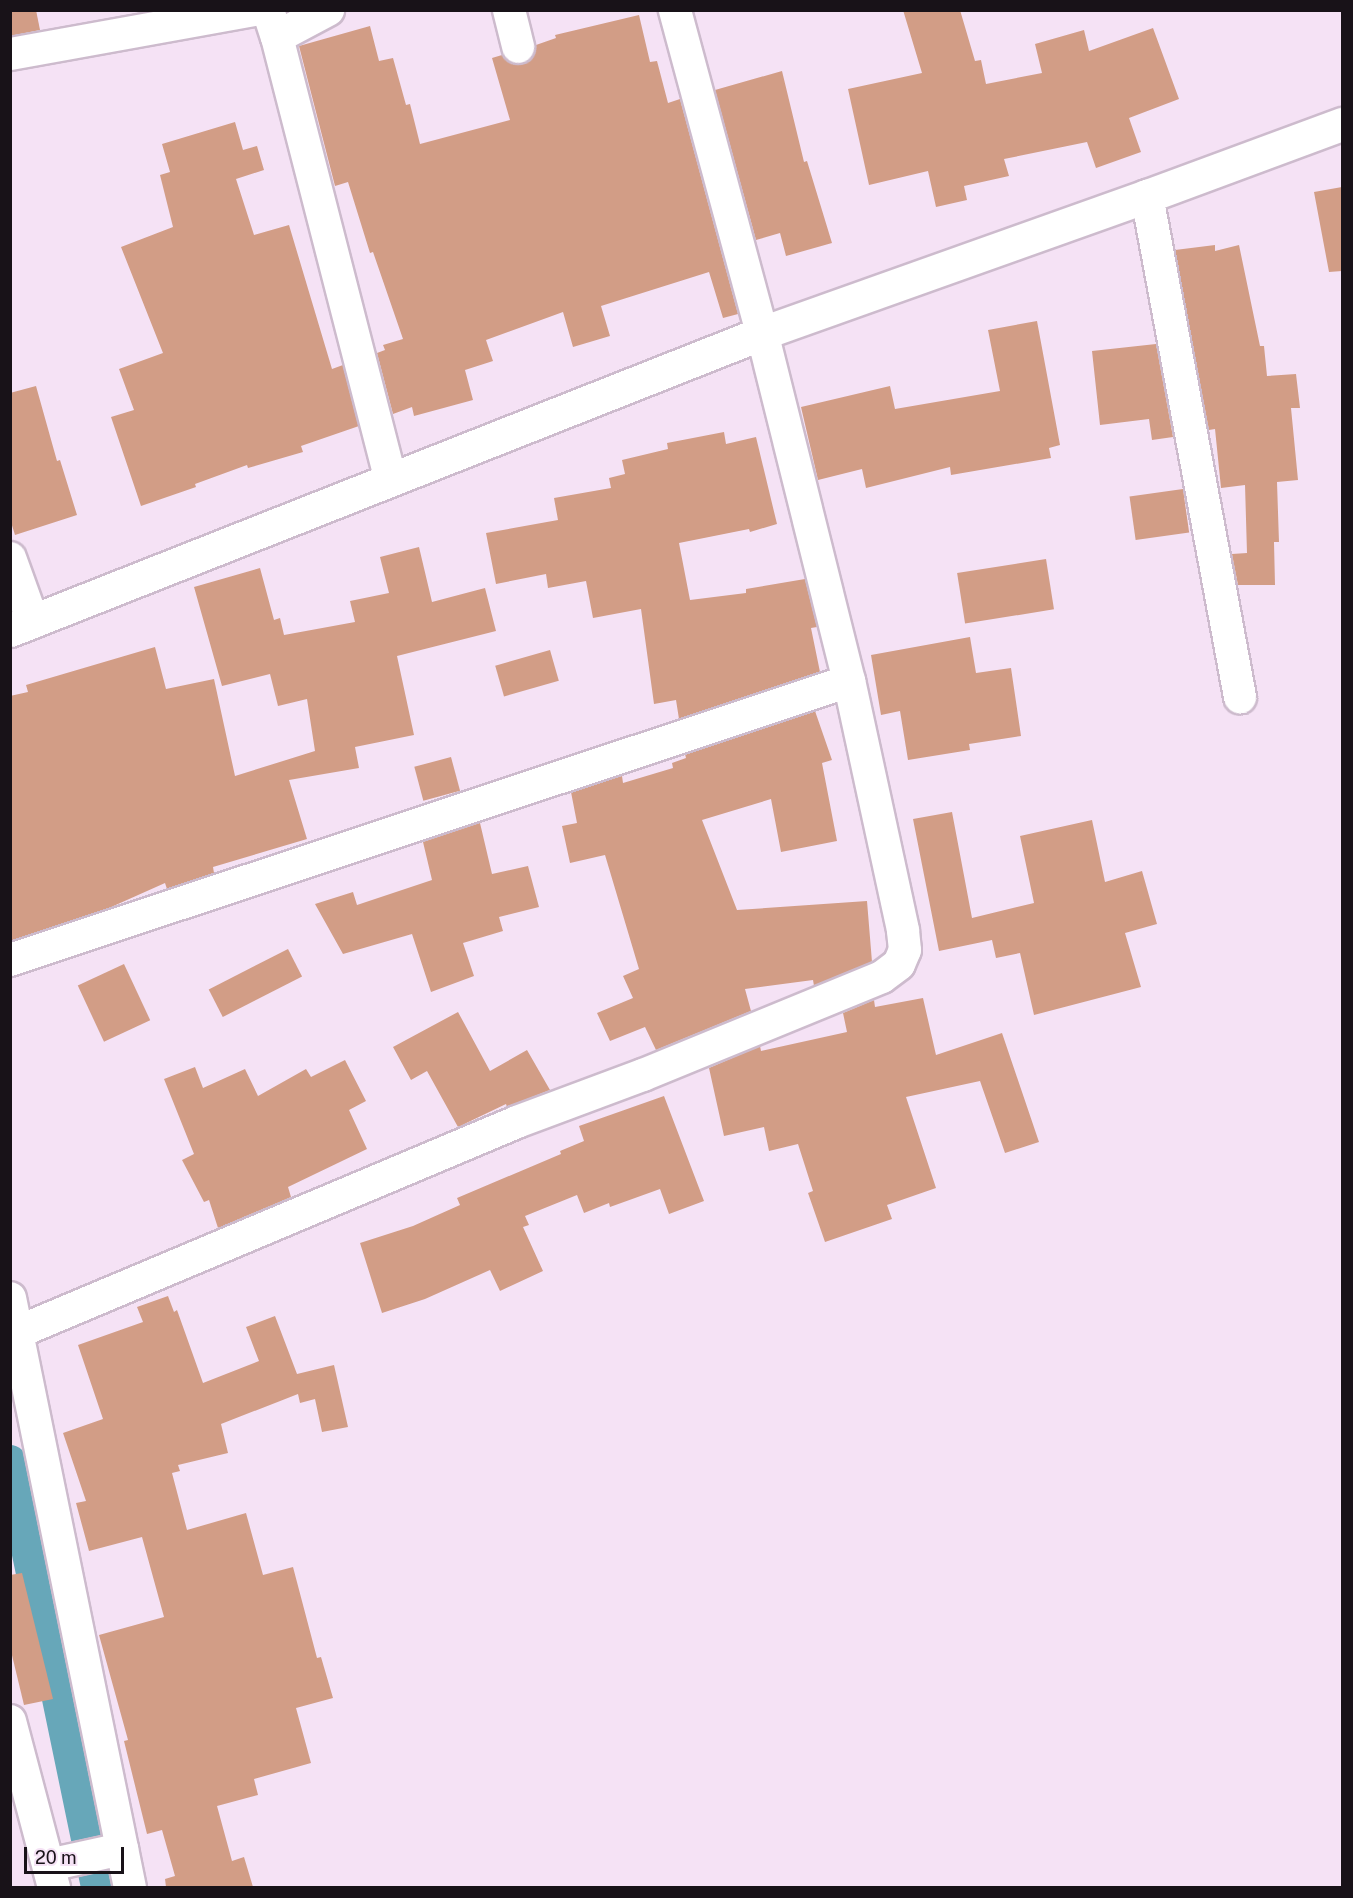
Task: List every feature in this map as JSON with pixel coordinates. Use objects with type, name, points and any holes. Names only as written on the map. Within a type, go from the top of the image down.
[{"type":"street","points":[[10,54],[255,10]]},
{"type":"street","points":[[328,10],[273,24],[391,480]]},
{"type":"street","points":[[509,10],[518,47]]},
{"type":"street","points":[[18,1332],[506,1126],[643,1075],[882,977],[899,964],[905,950],[903,930],[849,681],[762,333],[675,10]]},
{"type":"street","points":[[10,558],[22,626],[762,333],[1148,196],[1342,124]]},
{"type":"street","points":[[1148,196],[1240,697]]},
{"type":"street","points":[[10,960],[849,681]]},
{"type":"street","points":[[10,1298],[18,1332],[80,1863]]},
{"type":"street","points":[[10,1721],[80,1863],[130,1887]]},
{"type":"building","points":[[10,10],[36,10],[40,30],[10,36]]},
{"type":"building","points":[[903,10],[960,10],[975,61],[981,60],[986,84],[1042,73],[1035,44],[1084,30],[1089,51],[1153,28],[1179,99],[1129,118],[1141,152],[1096,168],[1087,142],[1004,159],[1009,176],[964,186],[967,200],[936,207],[928,171],[869,185],[848,89],[922,73]]},
{"type":"building","points":[[639,15],[650,62],[657,61],[668,103],[680,99],[738,314],[723,318],[709,272],[601,306],[610,336],[573,347],[563,312],[486,340],[493,361],[465,370],[473,400],[414,416],[412,407],[393,414],[377,353],[385,350],[383,345],[403,339],[373,252],[370,253],[348,182],[335,186],[299,46],[370,26],[379,61],[393,58],[406,105],[410,104],[420,144],[510,120],[492,58],[502,55],[512,64],[523,64],[531,60],[536,45],[556,38],[555,35]]},
{"type":"building","points":[[782,71],[804,162],[807,161],[832,243],[786,256],[780,233],[756,240],[715,90]]},
{"type":"building","points":[[235,122],[243,150],[257,146],[264,170],[236,179],[254,235],[289,225],[332,369],[343,365],[359,426],[301,446],[303,452],[248,468],[247,465],[195,484],[196,487],[141,506],[111,417],[134,410],[119,369],[163,353],[121,247],[173,227],[160,175],[170,172],[162,144]]},
{"type":"building","points":[[1342,187],[1342,271],[1329,272],[1314,192]]},
{"type":"building","points":[[1215,245],[1215,251],[1239,245],[1260,346],[1264,346],[1267,376],[1296,374],[1300,408],[1291,408],[1298,480],[1277,482],[1279,542],[1274,542],[1275,585],[1238,585],[1232,554],[1247,553],[1245,485],[1221,488],[1215,429],[1209,430],[1175,250]]},
{"type":"building","points":[[1037,321],[1060,445],[1049,448],[1051,458],[951,475],[950,467],[866,488],[862,469],[818,480],[801,407],[890,386],[895,409],[1000,391],[988,330]]},
{"type":"building","points":[[1156,344],[1173,437],[1152,440],[1149,419],[1100,425],[1092,351]]},
{"type":"building","points":[[36,386],[57,461],[60,460],[77,515],[15,535],[10,519],[10,393]]},
{"type":"building","points":[[724,432],[726,444],[756,437],[777,524],[750,532],[749,529],[679,543],[690,600],[746,593],[746,589],[805,579],[817,627],[811,628],[820,672],[679,719],[676,700],[654,704],[641,609],[593,618],[586,581],[548,588],[546,574],[496,584],[486,533],[558,520],[554,498],[611,488],[609,478],[625,474],[622,460],[668,449],[667,443]]},
{"type":"building","points":[[1183,489],[1189,533],[1136,540],[1130,497]]},
{"type":"building","points":[[419,547],[432,602],[485,588],[496,631],[397,656],[414,735],[355,747],[359,768],[289,780],[307,839],[213,867],[214,873],[167,889],[165,883],[109,908],[10,941],[10,696],[28,692],[26,685],[155,647],[166,689],[214,679],[235,776],[315,751],[307,699],[278,706],[270,674],[222,686],[194,587],[260,568],[274,620],[280,618],[284,635],[355,622],[350,601],[389,593],[380,557]]},
{"type":"building","points":[[1046,559],[1054,609],[965,623],[957,573]]},
{"type":"building","points":[[970,637],[976,673],[1011,668],[1021,736],[969,744],[970,750],[908,760],[900,711],[881,715],[871,655]]},
{"type":"building","points":[[550,650],[559,681],[504,696],[495,666]]},
{"type":"building","points":[[815,711],[832,760],[822,763],[837,841],[781,852],[771,799],[702,820],[737,910],[867,901],[872,962],[814,986],[813,980],[745,989],[751,1011],[656,1050],[645,1027],[610,1041],[597,1013],[633,998],[623,976],[639,969],[605,855],[570,863],[562,826],[577,823],[571,792],[622,776],[623,783],[673,768],[672,763],[686,758],[685,754]]},
{"type":"building","points":[[451,757],[460,791],[423,801],[414,767]]},
{"type":"building","points":[[952,812],[972,918],[1034,903],[1020,836],[1092,820],[1105,882],[1142,871],[1157,924],[1125,933],[1141,987],[1034,1015],[1020,953],[996,958],[992,940],[939,951],[913,819]]},
{"type":"building","points":[[480,823],[492,874],[528,866],[539,907],[499,917],[503,931],[463,943],[474,976],[431,992],[412,934],[343,954],[315,904],[353,892],[357,905],[432,880],[423,842]]},
{"type":"building","points":[[288,949],[302,977],[223,1017],[209,989]]},
{"type":"building","points":[[124,964],[150,1020],[104,1042],[78,986]]},
{"type":"building","points":[[923,998],[936,1055],[1002,1033],[1039,1142],[1005,1153],[980,1081],[906,1097],[936,1188],[887,1205],[892,1219],[825,1242],[808,1193],[813,1191],[798,1144],[769,1151],[764,1127],[724,1136],[709,1068],[760,1046],[761,1051],[847,1032],[843,1013],[874,1000],[875,1007]]},
{"type":"building","points":[[458,1012],[490,1071],[527,1050],[550,1090],[507,1107],[506,1104],[458,1127],[427,1071],[411,1080],[393,1047]]},
{"type":"building","points":[[345,1060],[366,1101],[349,1110],[367,1149],[288,1187],[291,1197],[218,1228],[209,1200],[204,1202],[182,1160],[194,1154],[164,1079],[195,1067],[203,1088],[245,1069],[258,1096],[306,1069],[311,1077]]},
{"type":"building","points":[[664,1096],[704,1201],[669,1214],[660,1189],[610,1207],[609,1203],[584,1213],[577,1195],[525,1216],[529,1225],[523,1227],[543,1271],[500,1291],[490,1270],[425,1299],[382,1313],[360,1243],[413,1226],[460,1205],[457,1198],[561,1154],[560,1151],[584,1141],[579,1126]]},
{"type":"building","points":[[168,1296],[174,1312],[177,1310],[203,1383],[259,1361],[246,1327],[275,1316],[297,1374],[334,1365],[348,1427],[322,1432],[315,1399],[300,1403],[298,1394],[221,1424],[228,1453],[178,1465],[180,1471],[172,1473],[187,1530],[246,1513],[263,1575],[293,1567],[317,1658],[321,1657],[333,1698],[296,1708],[311,1763],[254,1779],[258,1795],[217,1806],[232,1861],[244,1857],[253,1887],[166,1887],[165,1879],[175,1876],[162,1830],[147,1834],[124,1741],[128,1740],[99,1635],[164,1617],[142,1537],[89,1551],[76,1503],[86,1501],[63,1433],[103,1419],[78,1345],[143,1322],[137,1307]]},
{"type":"building","points":[[22,1573],[53,1699],[24,1705],[10,1647],[10,1575]]},
{"type":"waterway","points":[[10,1462],[98,1888]]}]
